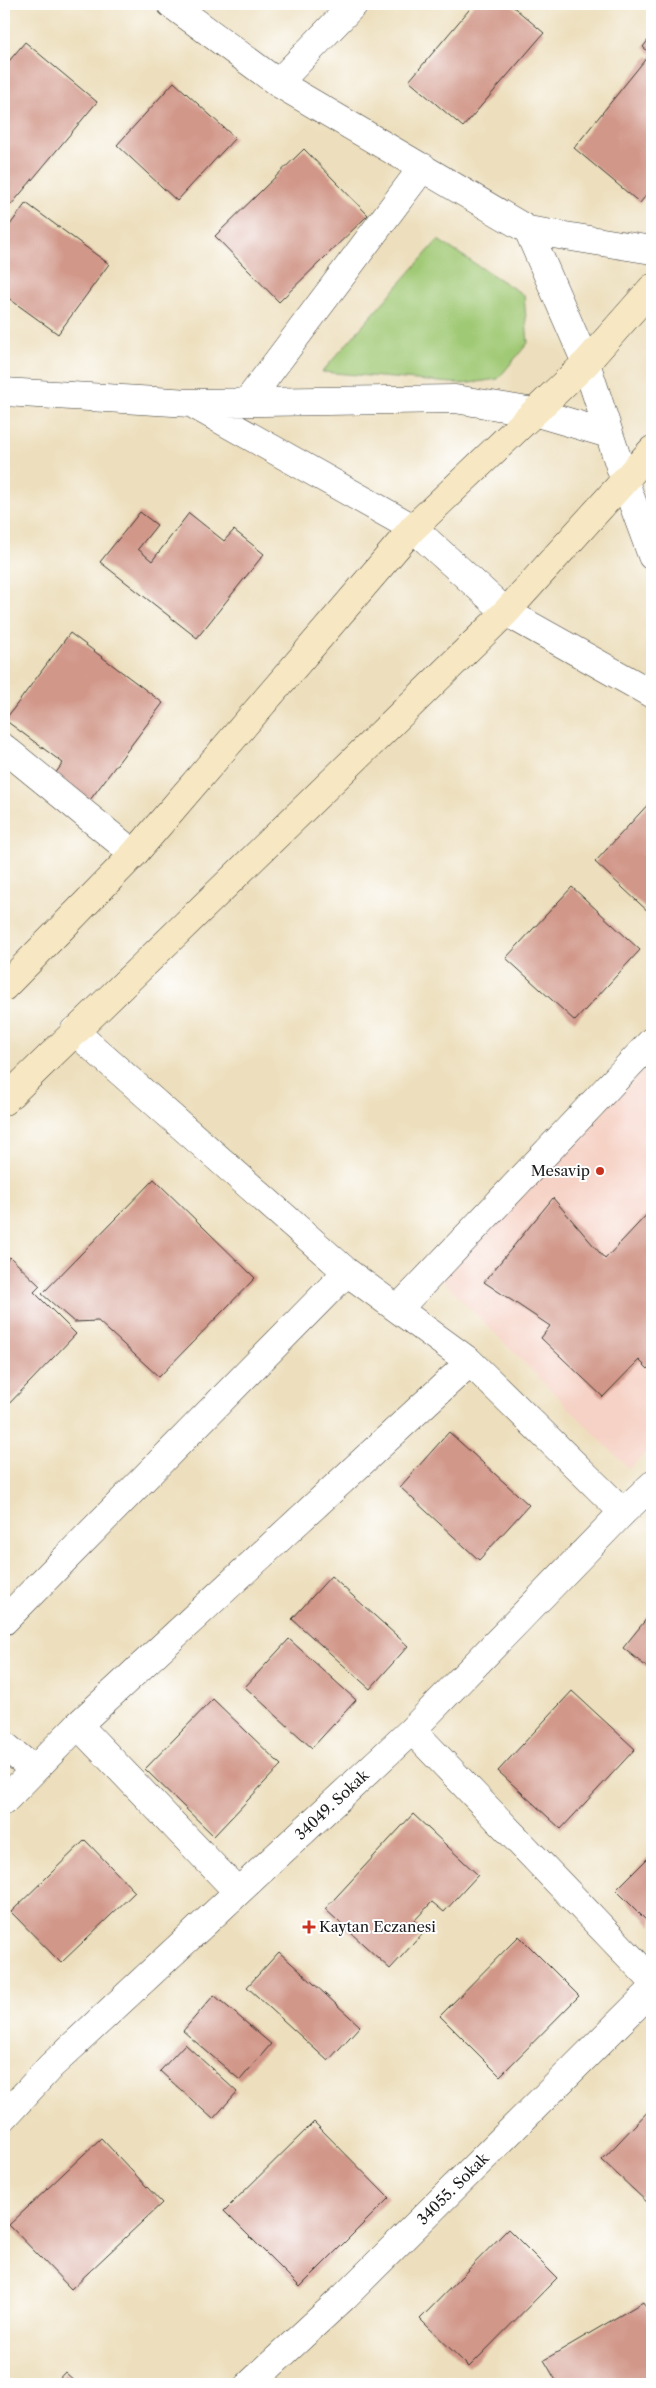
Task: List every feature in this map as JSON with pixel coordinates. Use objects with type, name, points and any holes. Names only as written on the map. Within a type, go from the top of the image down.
[{"type":"main road","points":[[4,987],[134,854],[413,528],[586,363],[652,288]]},
{"type":"main road","points":[[4,1101],[506,612],[652,450]]},
{"type":"street","points":[[171,4],[278,83],[528,230],[652,250]]},
{"type":"street","points":[[278,83],[354,4]]},
{"type":"street","points":[[247,402],[422,167]]},
{"type":"street","points":[[528,230],[586,363],[625,482],[652,556]]},
{"type":"street","points":[[4,392],[190,403],[455,399],[534,412],[609,434]]},
{"type":"street","points":[[190,403],[413,528],[506,612],[652,694]]},
{"type":"street","points":[[4,748],[134,854]]},
{"type":"street","points":[[74,1031],[347,1272],[470,1362],[623,1512]]},
{"type":"street","points":[[398,1309],[652,1041]]},
{"type":"street","points":[[4,1621],[347,1272]]},
{"type":"street","points":[[4,1801],[33,1769],[78,1725],[470,1362]]},
{"type":"street","name":"34049. Sokak","points":[[4,2117],[51,2066],[412,1730],[623,1512],[652,1485]]},
{"type":"street","points":[[78,1725],[238,1892]]},
{"type":"street","points":[[412,1730],[652,1980]]},
{"type":"street","points":[[4,1745],[33,1769]]},
{"type":"street","name":"34055. Sokak","points":[[250,2384],[345,2296],[652,1990]]},
{"type":"shaded area","name":"Mesavip","points":[[652,1062],[652,1447],[629,1469],[442,1280]]},
{"type":"green space","points":[[438,240],[524,295],[528,343],[498,379],[463,384],[322,372]]},
{"type":"building","points":[[474,4],[510,4],[544,33],[463,127],[409,81]]},
{"type":"building","points":[[652,35],[652,55],[643,47]]},
{"type":"building","points":[[25,42],[97,102],[11,205],[4,198],[4,67]]},
{"type":"building","points":[[648,56],[652,59],[652,188],[640,203],[574,148]]},
{"type":"building","points":[[174,82],[235,138],[177,201],[117,145]]},
{"type":"building","points":[[304,149],[368,215],[279,302],[215,236]]},
{"type":"building","points":[[26,203],[109,264],[58,334],[4,295],[4,233]]},
{"type":"building","points":[[140,512],[157,525],[138,549],[152,561],[189,513],[224,541],[234,530],[264,554],[197,638],[100,562]]},
{"type":"building","points":[[70,633],[163,703],[90,800],[55,774],[63,763],[5,720]]},
{"type":"building","points":[[652,800],[652,915],[595,862]]},
{"type":"building","points":[[572,887],[640,950],[575,1021],[506,958]]},
{"type":"building","points":[[154,1179],[255,1278],[159,1377],[98,1321],[74,1322],[42,1294]]},
{"type":"building","points":[[553,1198],[605,1259],[652,1209],[652,1365],[648,1369],[639,1360],[603,1397],[541,1338],[550,1326],[484,1282]]},
{"type":"building","points":[[10,1257],[40,1286],[34,1292],[76,1334],[4,1409],[4,1264]]},
{"type":"building","points":[[449,1432],[529,1505],[479,1560],[400,1487]]},
{"type":"building","points":[[331,1576],[408,1646],[370,1689],[292,1619]]},
{"type":"building","points":[[652,1612],[652,1671],[623,1648]]},
{"type":"building","points":[[289,1639],[356,1700],[312,1748],[245,1687]]},
{"type":"building","points":[[572,1691],[635,1749],[561,1829],[498,1771]]},
{"type":"building","points":[[213,1699],[281,1765],[214,1836],[145,1769]]},
{"type":"building","points":[[413,1814],[478,1875],[444,1912],[432,1902],[413,1922],[424,1932],[390,1969],[325,1909]]},
{"type":"building","points":[[85,1840],[135,1892],[61,1963],[11,1912]]},
{"type":"building","points":[[652,1854],[652,1926],[616,1890]]},
{"type":"building","points":[[519,1936],[579,1996],[500,2076],[440,2016]]},
{"type":"building","points":[[279,1952],[360,2026],[328,2061],[247,1987]]},
{"type":"building","points":[[214,1995],[271,2044],[240,2080],[183,2031]]},
{"type":"building","points":[[185,2044],[237,2092],[213,2119],[160,2071]]},
{"type":"building","points":[[652,2107],[652,2201],[649,2204],[602,2160]]},
{"type":"building","points":[[314,2122],[389,2198],[300,2287],[224,2211]]},
{"type":"building","points":[[101,2138],[162,2203],[71,2289],[9,2225]]},
{"type":"building","points":[[508,2229],[557,2278],[469,2367],[420,2319]]},
{"type":"building","points":[[643,2302],[652,2318],[652,2384],[558,2384],[544,2360]]},
{"type":"building","points":[[65,2372],[78,2384],[54,2384]]},
{"type":"place","name":"Mesavip","points":[[600,1171]]},
{"type":"place","name":"Kaytan Eczanesi","points":[[309,1927]]}]
